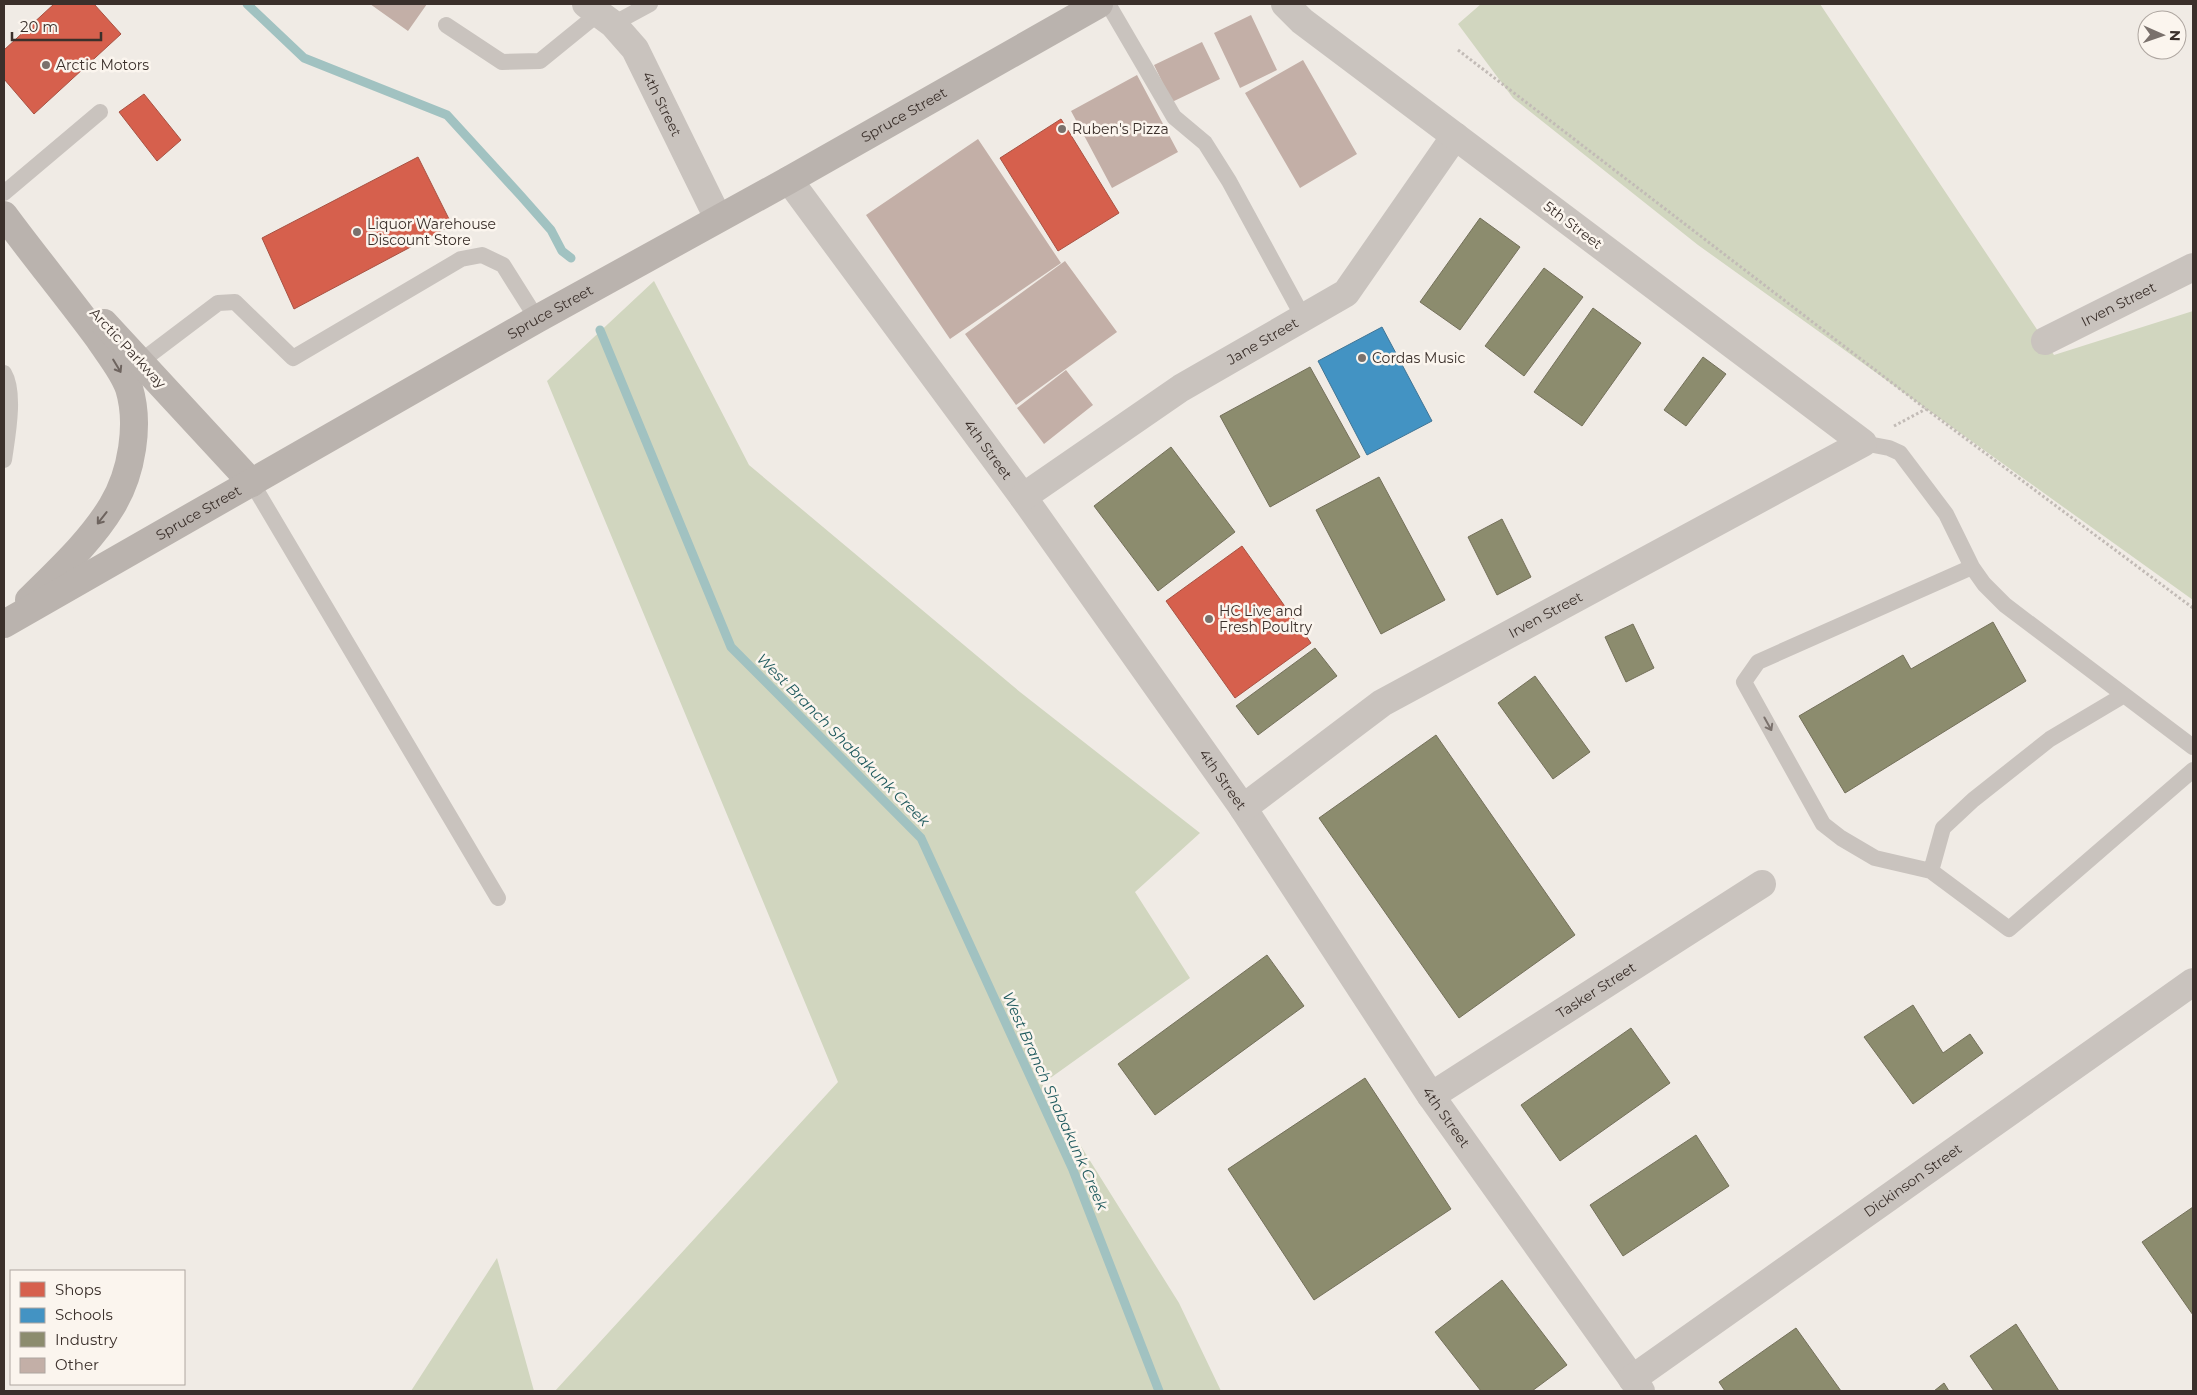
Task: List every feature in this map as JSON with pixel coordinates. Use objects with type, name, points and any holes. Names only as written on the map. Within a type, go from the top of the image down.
[{"type":"street","name":"Spruce Street","points":[[5,628],[537,319],[789,180],[1099,4]]},
{"type":"street","name":"5th Street","points":[[1285,4],[1302,21],[1863,443]]},
{"type":"street","name":"4th Street","points":[[599,14],[635,49],[644,64],[718,218]]},
{"type":"street","name":"Jane Street","points":[[1023,497],[1181,388],[1346,293],[1455,136]]},
{"type":"street","name":"4th Street","points":[[789,180],[1023,497],[1243,808],[1431,1096],[1636,1385]]},
{"type":"street","name":"Arctic Parkway","points":[[4,214],[252,484]]},
{"type":"street","points":[[4,214],[111,357],[128,386],[134,408],[133,438],[127,471],[112,505],[74,554],[5,628]]},
{"type":"street","name":"Irven Street","points":[[2045,342],[2193,267]]},
{"type":"street","name":"Irven Street","points":[[1243,808],[1382,703],[1863,443]]},
{"type":"street","name":"Tasker Street","points":[[1431,1096],[1762,884]]},
{"type":"street","name":"Dickinson Street","points":[[1636,1385],[2193,982]]},
{"type":"lane","points":[[446,25],[502,62],[540,61],[599,14],[650,4]]},
{"type":"lane","points":[[1108,4],[1174,117],[1205,143],[1229,181],[1304,318]]},
{"type":"lane","points":[[4,193],[100,112]]},
{"type":"lane","points":[[140,362],[218,303],[235,302],[293,358],[461,259],[482,255],[503,265],[537,319]]},
{"type":"lane","points":[[4,374],[9,382],[9,431],[4,460]]},
{"type":"lane","points":[[1863,443],[1889,448],[1900,453],[1946,514],[1972,567],[1984,584],[2005,605],[2193,747]]},
{"type":"lane","points":[[252,484],[498,898]]},
{"type":"lane","points":[[1972,567],[1758,662],[1744,682],[1823,824],[1841,838],[1875,858],[1931,871],[2009,929],[2193,770]]},
{"type":"lane","points":[[1931,871],[1943,828],[1973,800],[2050,739],[2124,695]]},
{"type":"path","points":[[1458,50],[1926,409],[2193,608]]},
{"type":"green space","points":[[1481,4],[1820,4],[2054,355],[2193,311],[2193,600],[1698,245],[1513,98],[1458,24]]},
{"type":"green space","points":[[654,281],[749,465],[1020,692],[1200,833],[1135,892],[1190,978],[1042,1084],[1179,1303],[1221,1391],[555,1391],[838,1082],[547,381]]},
{"type":"green space","points":[[497,1258],[534,1391],[411,1391]]},
{"type":"building: Shops","name":"Arctic Motors","points":[[54,4],[94,4],[121,34],[34,114],[4,79],[4,50]]},
{"type":"building: Shops","points":[[144,94],[181,140],[157,161],[119,112]]},
{"type":"building: Shops","points":[[1061,119],[1119,213],[1058,251],[1000,158]]},
{"type":"building: Shops","name":"Liquor Warehouse Discount Store","points":[[418,157],[452,225],[294,309],[262,238]]},
{"type":"building: Shops","points":[[1242,546],[1311,643],[1235,698],[1166,601]]},
{"type":"building: Schools","points":[[1382,327],[1432,421],[1367,455],[1318,361]]},
{"type":"building: Industry","points":[[1480,218],[1520,247],[1460,330],[1420,302]]},
{"type":"building: Industry","points":[[1544,268],[1583,297],[1524,376],[1485,346]]},
{"type":"building: Industry","points":[[1593,308],[1641,343],[1582,426],[1534,392]]},
{"type":"building: Industry","points":[[1703,357],[1726,374],[1686,426],[1664,410]]},
{"type":"building: Industry","points":[[1310,367],[1360,457],[1270,507],[1220,416]]},
{"type":"building: Industry","points":[[1171,447],[1235,532],[1158,591],[1094,506]]},
{"type":"building: Industry","points":[[1379,477],[1445,600],[1381,634],[1316,510]]},
{"type":"building: Industry","points":[[1502,519],[1531,577],[1497,595],[1468,537]]},
{"type":"building: Industry","points":[[1993,622],[2026,681],[1845,793],[1799,716],[1903,655],[1911,669]]},
{"type":"building: Industry","points":[[1633,624],[1654,668],[1626,682],[1605,637]]},
{"type":"building: Industry","points":[[1315,648],[1337,676],[1258,735],[1236,706]]},
{"type":"building: Industry","points":[[1535,676],[1590,752],[1553,779],[1498,703]]},
{"type":"building: Industry","points":[[1436,735],[1575,935],[1459,1018],[1319,818]]},
{"type":"building: Industry","points":[[1267,955],[1304,1006],[1155,1115],[1118,1064]]},
{"type":"building: Industry","points":[[1913,1005],[1943,1053],[1970,1034],[1983,1053],[1913,1104],[1864,1037]]},
{"type":"building: Industry","points":[[1631,1028],[1670,1083],[1560,1161],[1521,1105]]},
{"type":"building: Industry","points":[[1365,1078],[1451,1209],[1314,1300],[1228,1169]]},
{"type":"building: Industry","points":[[1696,1135],[1729,1186],[1623,1256],[1590,1205]]},
{"type":"building: Industry","points":[[2193,1207],[2193,1315],[2142,1242]]},
{"type":"building: Industry","points":[[1502,1280],[1567,1365],[1532,1391],[1481,1391],[1435,1332]]},
{"type":"building: Industry","points":[[2016,1324],[2059,1391],[1994,1391],[1970,1356]]},
{"type":"building: Industry","points":[[1796,1328],[1841,1391],[1725,1391],[1719,1382]]},
{"type":"building: Industry","points":[[1944,1383],[1949,1391],[1934,1391]]},
{"type":"building: Other","points":[[370,4],[427,4],[408,31]]},
{"type":"building: Other","points":[[1251,15],[1277,70],[1240,88],[1214,33]]},
{"type":"building: Other","points":[[1202,42],[1220,79],[1172,102],[1154,65]]},
{"type":"building: Other","points":[[1303,60],[1357,154],[1300,188],[1245,93]]},
{"type":"building: Other","points":[[1137,75],[1178,152],[1112,188],[1071,111]]},
{"type":"building: Other","points":[[978,139],[1061,263],[950,339],[866,215]]},
{"type":"building: Other","points":[[1065,261],[1117,332],[1016,405],[965,334]]},
{"type":"building: Other","points":[[1066,370],[1093,405],[1044,444],[1017,408]]},
{"type":"waterway","name":"West Branch Shabakunk Creek","points":[[247,4],[304,58],[447,115],[551,230],[562,251],[571,258]]},
{"type":"waterway","name":"West Branch Shabakunk Creek","points":[[600,330],[731,647],[921,838],[1073,1170],[1159,1391]]},
{"type":"place","name":"Arctic Motors","points":[[46,65]]},
{"type":"place","name":"Ruben's Pizza","points":[[1062,129]]},
{"type":"place","name":"Liquor Warehouse Discount Store","points":[[357,232]]},
{"type":"place","name":"Cordas Music","points":[[1362,358]]},
{"type":"place","name":"HC Live and Fresh Poultry","points":[[1209,619]]}]
